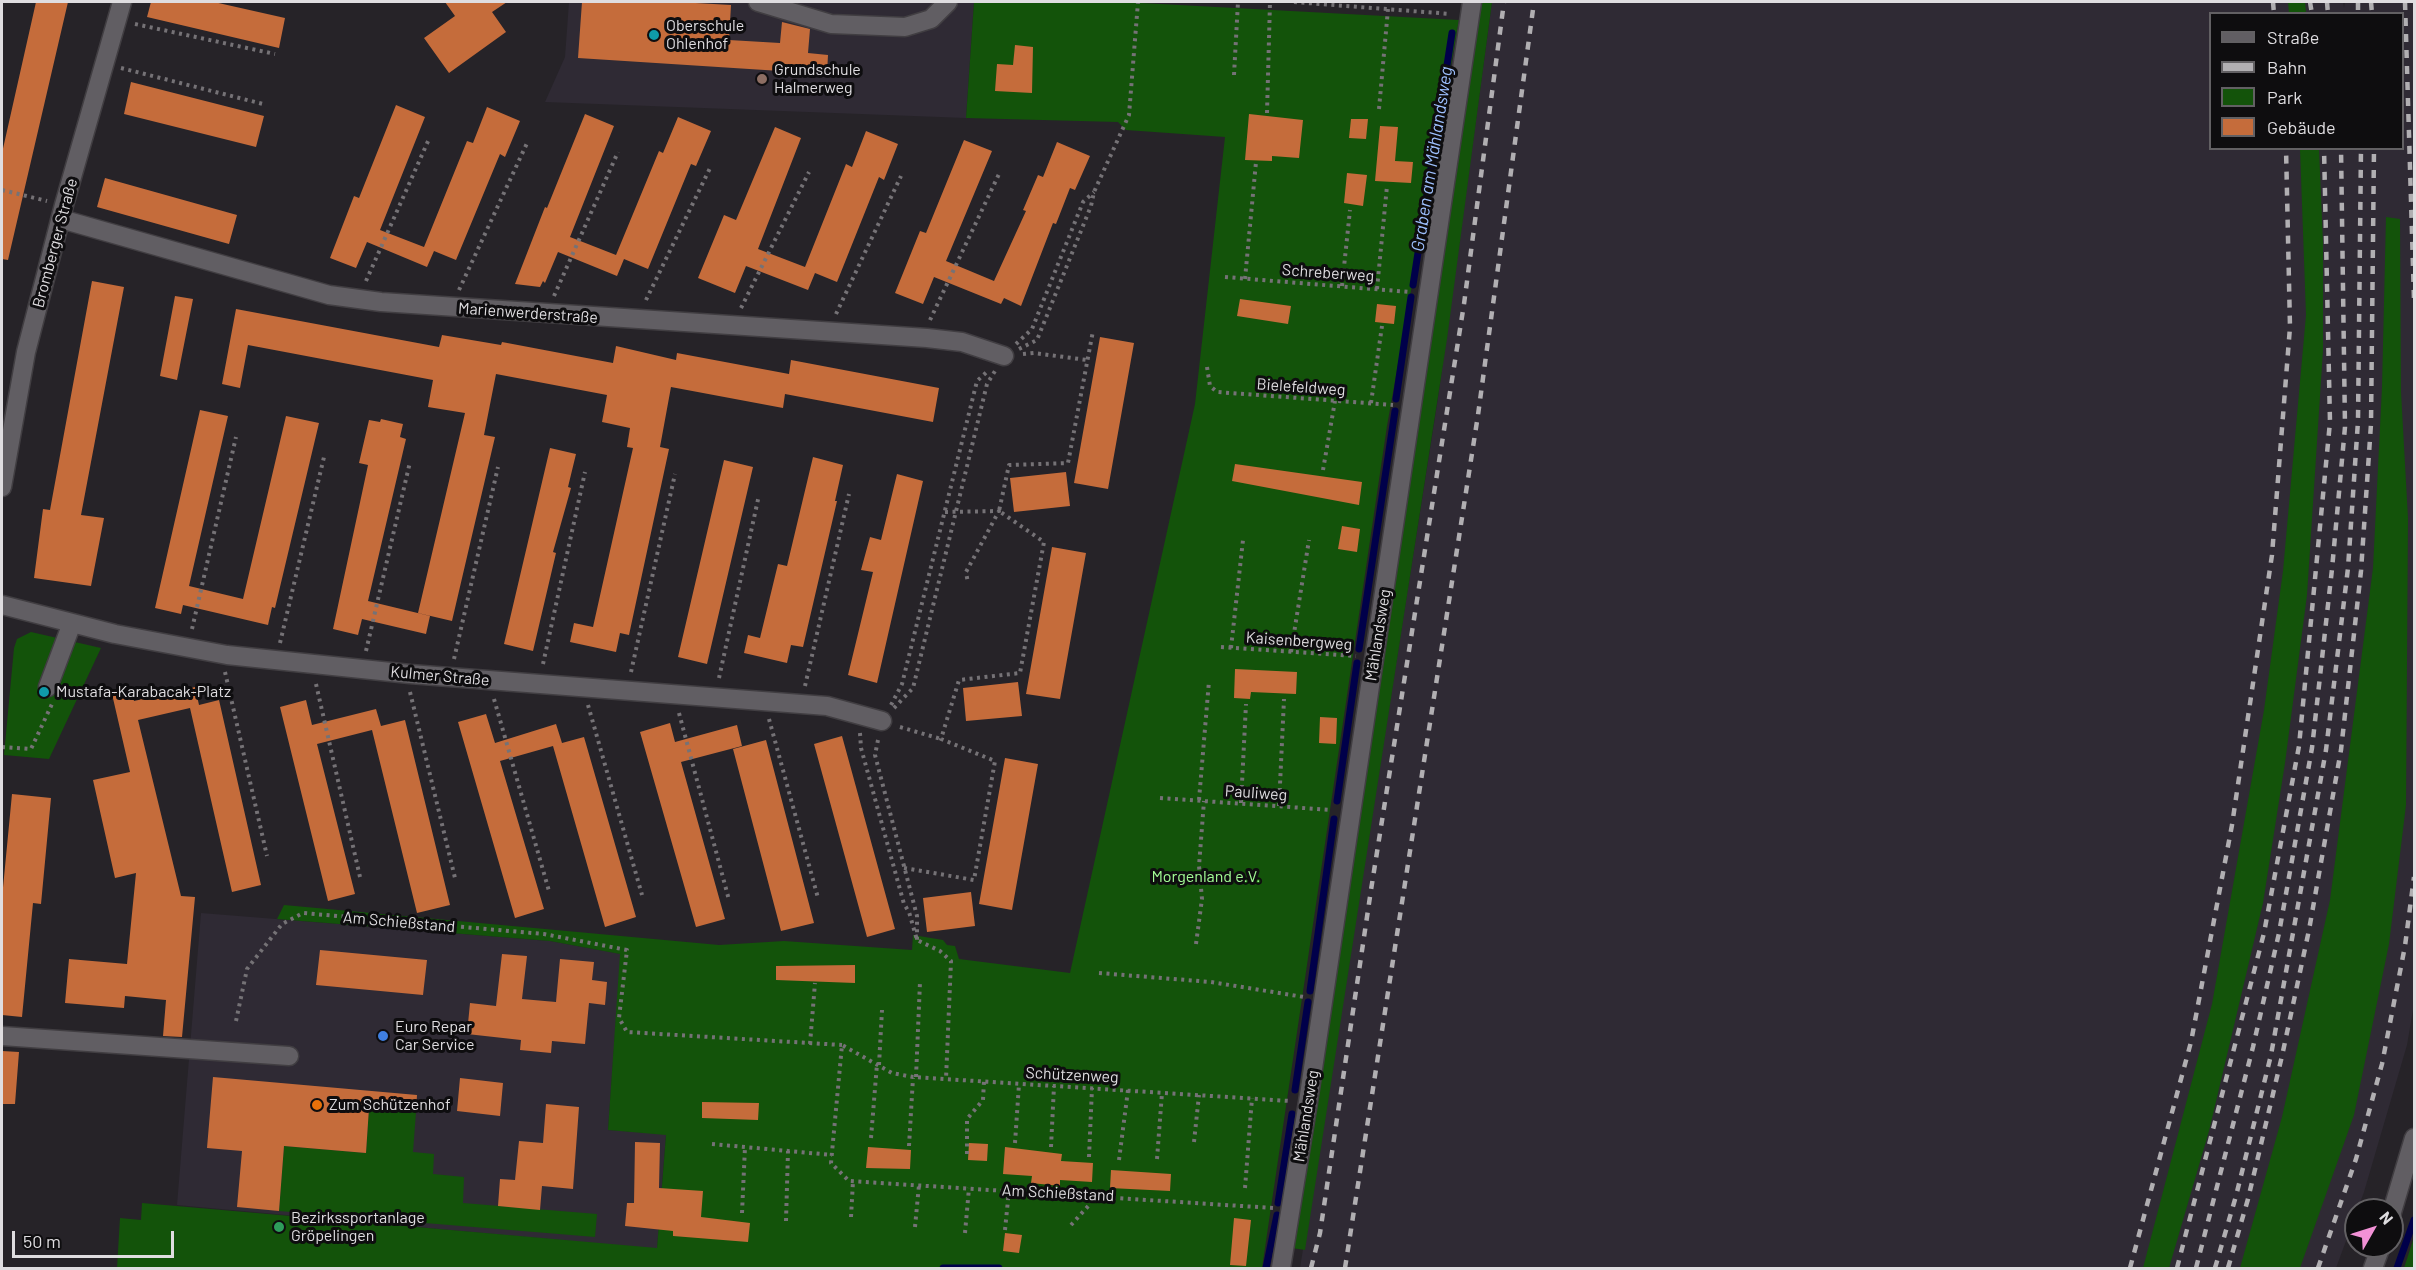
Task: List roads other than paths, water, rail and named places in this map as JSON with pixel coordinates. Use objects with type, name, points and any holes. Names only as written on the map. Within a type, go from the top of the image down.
[{"type":"street","name":"Bromberger Straße","points":[[2,487],[26,352],[62,212],[122,2]]},
{"type":"street","points":[[758,2],[831,24],[905,27],[931,20],[948,2]]},
{"type":"street","name":"Mählandsweg","points":[[1281,1269],[1308,1102],[1471,8]]},
{"type":"street","name":"Marienwerderstraße","points":[[62,212],[329,295],[640,321],[927,338],[962,342],[1004,356]]},
{"type":"street","name":"Kulmer Straße","points":[[2,605],[72,623],[189,649],[227,655],[316,666],[826,706],[882,721]]},
{"type":"street","points":[[48,687],[72,623]]},
{"type":"street","points":[[2,1036],[289,1056]]},
{"type":"street","points":[[2396,1198],[2415,1138]]},
{"type":"waterway","name":"Graben am Mählandsweg","points":[[1413,285],[1452,33]]},
{"type":"waterway","name":"Graben am Mählandsweg","points":[[1396,399],[1411,297]]},
{"type":"waterway","name":"Graben am Mählandsweg","points":[[1359,649],[1395,411]]},
{"type":"waterway","name":"Graben am Mählandsweg","points":[[1337,801],[1357,663]]},
{"type":"waterway","name":"Graben am Mählandsweg","points":[[1310,991],[1334,819]]},
{"type":"waterway","name":"Graben am Mählandsweg","points":[[1295,1090],[1308,1002]]},
{"type":"waterway","name":"Graben am Mählandsweg","points":[[1278,1203],[1292,1114]]},
{"type":"waterway","name":"Graben am Mählandsweg","points":[[1266,1268],[1277,1215]]},
{"type":"waterway","points":[[2397,1268],[2414,1220]]},
{"type":"waterway","points":[[943,1268],[999,1268]]},
{"type":"railway","points":[[1311,1268],[1320,1233],[1371,890],[1464,304],[1504,2]]},
{"type":"railway","points":[[1345,1268],[1478,415],[1534,2]]},
{"type":"railway","points":[[2273,2],[2274,12]]},
{"type":"railway","points":[[2310,2],[2312,12]]},
{"type":"railway","points":[[2327,2],[2328,12]]},
{"type":"railway","points":[[2358,2],[2358,12]]},
{"type":"railway","points":[[2371,2],[2372,12]]},
{"type":"railway","points":[[2405,2],[2414,300]]},
{"type":"railway","points":[[2130,1268],[2191,1042],[2232,825],[2272,555],[2290,327],[2286,150]]},
{"type":"railway","points":[[2177,1268],[2264,933],[2299,746],[2330,422],[2324,150]]},
{"type":"railway","points":[[2196,1268],[2253,1047],[2279,933],[2312,748],[2345,427],[2341,150]]},
{"type":"railway","points":[[2215,1268],[2236,1196],[2271,1055],[2326,750],[2348,568],[2358,421],[2361,150]]},
{"type":"railway","points":[[2228,1268],[2248,1199],[2282,1056],[2309,930],[2341,750],[2361,571],[2371,424],[2374,150]]},
{"type":"railway","points":[[2318,1268],[2356,1159],[2382,1064],[2405,946],[2414,877]]},
{"type":"place","name":"Oberschule Ohlenhof","points":[[654,35]]},
{"type":"place","name":"Grundschule Halmerweg","points":[[762,79]]},
{"type":"place","name":"Mustafa-Karabacak-Platz","points":[[44,692]]},
{"type":"place","name":"Euro Repar Car Service","points":[[383,1036]]},
{"type":"place","name":"Zum Schützenhof","points":[[317,1105]]},
{"type":"place","name":"Bezirkssportanlage Gröpelingen","points":[[279,1227]]},
{"type":"park label","name":"Morgenland e.V.","points":[[1206,877]]}]
